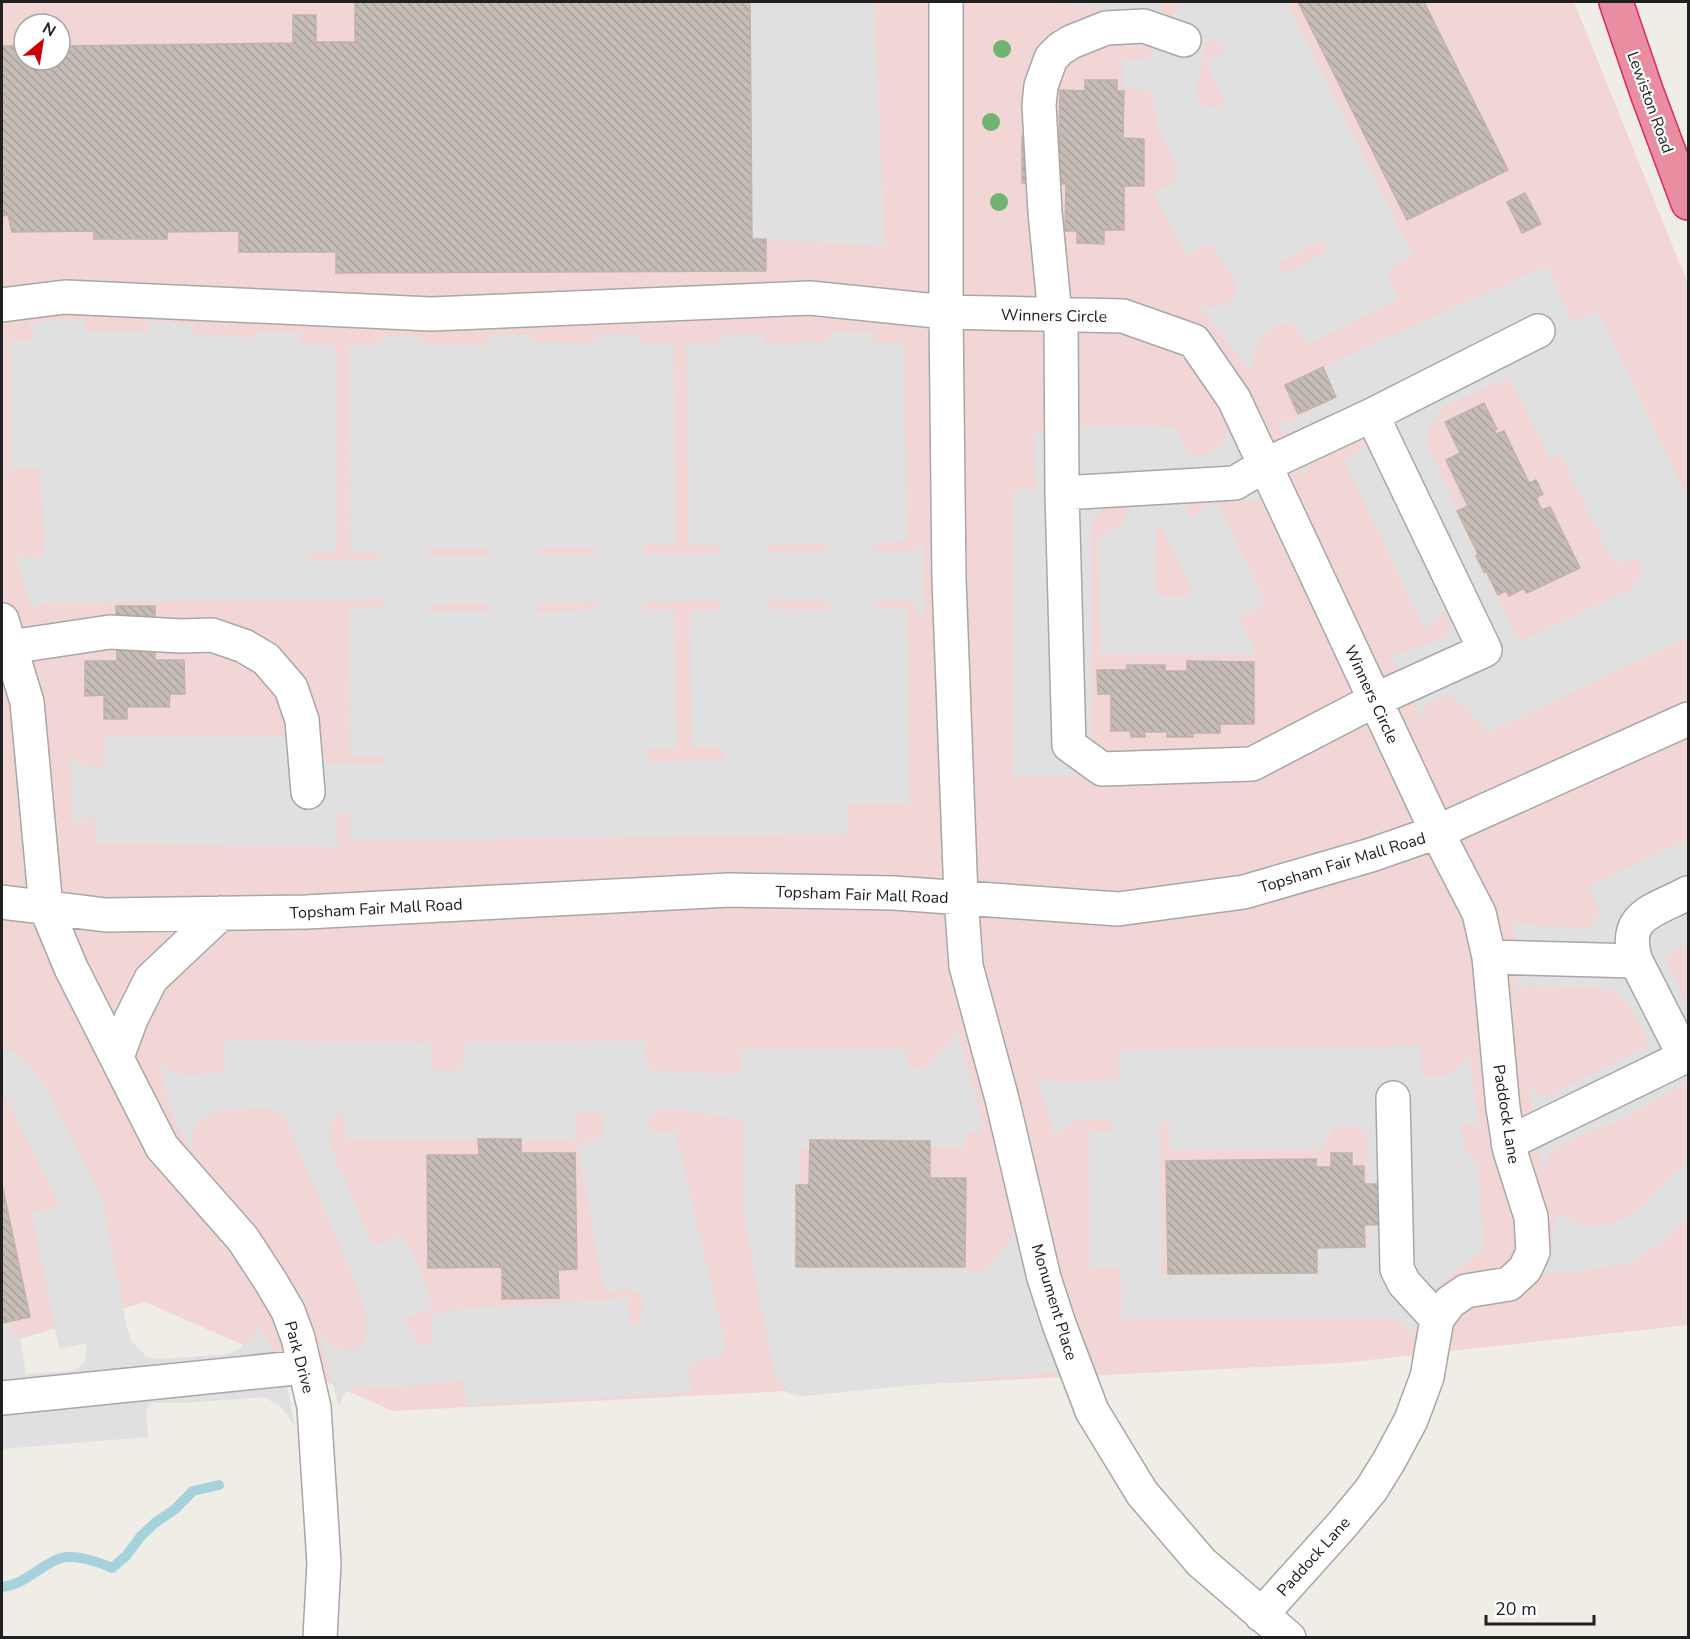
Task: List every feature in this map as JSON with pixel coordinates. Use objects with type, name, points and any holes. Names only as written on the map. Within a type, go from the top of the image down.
[{"type":"highway","name":"Lewiston Road","points":[[1616,2],[1647,93],[1689,203]]},
{"type":"street","points":[[946,2],[949,579],[961,897]]},
{"type":"street","points":[[1184,40],[1144,26],[1106,28],[1060,49],[1051,58],[1041,86],[1039,105],[1049,248],[1058,315],[1069,745],[1102,769],[1252,764],[1375,700],[1485,650],[1372,415]]},
{"type":"street","name":"Winners Circle","points":[[2,305],[65,297],[431,314],[810,298],[946,312],[1124,316],[1194,341],[1234,399],[1437,832]]},
{"type":"street","points":[[1062,493],[1235,483],[1265,465],[1372,415],[1538,331]]},
{"type":"street","points":[[6,633],[212,635],[244,646],[266,659],[291,688],[302,720],[308,792]]},
{"type":"street","name":"Park Drive","points":[[6,633],[27,702],[46,908],[71,968],[162,1147],[243,1239],[272,1282],[298,1338],[314,1407],[324,1563],[320,1638]]},
{"type":"street","name":"Topsham Fair Mall Road","points":[[2,902],[106,915],[306,912],[729,890],[894,893],[1118,909],[1244,892],[1371,855],[1437,832],[1689,719]]},
{"type":"street","name":"Paddock Lane","points":[[1261,1615],[1371,1490],[1389,1461],[1411,1420],[1426,1377],[1437,1319],[1450,1302],[1466,1291],[1509,1284],[1525,1269],[1533,1252],[1531,1217],[1508,1143],[1489,957],[1479,913],[1437,832]]},
{"type":"street","points":[[1508,1143],[1687,1056],[1636,961],[1631,946],[1632,931],[1640,919],[1689,893]]},
{"type":"street","name":"Monument Place","points":[[961,897],[966,966],[1002,1099],[1044,1278],[1092,1411],[1142,1493],[1201,1562],[1289,1638]]},
{"type":"street","points":[[117,1057],[131,1019],[151,979],[221,913]]},
{"type":"street","points":[[1489,957],[1636,961]]},
{"type":"street","points":[[1393,1098],[1396,1269],[1404,1283],[1437,1319]]},
{"type":"street","points":[[2,1398],[305,1366]]},
{"type":"shaded area","points":[[2,2],[1574,2],[1688,284],[1688,1325],[1342,1363],[393,1411],[145,1302],[2,1344]]},
{"type":"shaded area","points":[[750,2],[874,2],[885,246],[752,239]]},
{"type":"shaded area","points":[[1040,2],[1163,2],[1161,13]]},
{"type":"shaded area","points":[[1182,2],[1287,2],[1413,255],[1395,265],[1388,274],[1400,299],[1306,345],[1295,326],[1290,323],[1283,323],[1272,328],[1262,337],[1255,349],[1253,374],[1200,307],[1212,308],[1224,305],[1233,298],[1236,291],[1234,281],[1215,247],[1204,246],[1187,256],[1153,192],[1173,184],[1179,171],[1157,126],[1152,95],[1149,90],[1123,87],[1123,59],[1142,60],[1152,56]],"holes":[[[1214,41],[1224,44],[1225,49],[1223,53],[1205,61],[1223,98],[1218,107],[1210,108],[1197,100],[1196,92],[1204,49],[1207,43]],[[1319,242],[1326,244],[1327,252],[1287,273],[1280,271],[1279,262]]]},
{"type":"shaded area","points":[[1546,266],[1571,319],[1576,320],[1598,311],[1688,499],[1688,637],[1488,733],[1465,706],[1449,696],[1432,699],[1422,718],[1391,655],[1440,640],[1449,635],[1451,626],[1446,610],[1425,629],[1344,461],[1362,448],[1365,443],[1364,438],[1360,435],[1312,461],[1304,475],[1278,420],[1290,423],[1336,397],[1323,367]],"holes":[[[1509,378],[1550,460],[1560,455],[1614,564],[1637,558],[1641,561],[1642,567],[1640,577],[1629,590],[1525,639],[1515,633],[1429,449],[1427,437],[1429,427],[1442,407]]]},
{"type":"shaded area","points":[[86,319],[84,328],[89,331],[147,331],[150,328],[148,321],[194,325],[191,331],[194,334],[252,338],[256,335],[254,331],[302,332],[299,340],[303,344],[335,345],[336,552],[310,553],[307,557],[310,560],[380,560],[382,557],[379,553],[350,553],[349,345],[380,345],[383,341],[380,336],[425,337],[422,340],[426,345],[486,345],[489,341],[487,336],[532,334],[530,338],[533,342],[593,343],[597,339],[594,334],[640,335],[638,340],[641,344],[674,343],[676,544],[645,545],[642,551],[645,554],[719,554],[722,550],[719,545],[689,545],[686,344],[716,344],[719,340],[718,335],[765,334],[763,338],[765,343],[826,342],[829,338],[827,333],[873,332],[870,338],[873,343],[904,342],[907,541],[875,542],[872,547],[877,552],[910,551],[919,548],[924,540],[924,621],[914,603],[908,601],[877,600],[873,604],[875,608],[908,608],[909,805],[848,803],[848,834],[350,841],[350,810],[339,813],[336,819],[339,847],[96,843],[95,817],[89,816],[82,819],[73,829],[70,758],[87,766],[105,765],[105,736],[322,736],[324,758],[328,764],[385,764],[387,760],[383,757],[350,757],[349,608],[382,607],[385,602],[381,599],[41,603],[33,610],[15,553],[23,558],[32,558],[41,557],[45,552],[40,468],[10,468],[10,341],[32,341],[35,337],[34,330],[25,323]],"holes":[[[825,544],[828,547],[825,552],[770,552],[767,549],[770,545]],[[542,547],[594,547],[598,550],[594,554],[541,554],[537,550]],[[486,548],[489,553],[485,557],[430,556],[427,553],[431,549]],[[719,601],[722,605],[719,610],[690,611],[692,747],[723,747],[723,760],[647,762],[646,749],[677,748],[674,610],[646,610],[643,606],[647,602]],[[771,601],[827,601],[831,605],[828,610],[770,609],[767,605]],[[596,602],[599,605],[595,610],[539,612],[535,608],[540,603]],[[487,603],[491,607],[486,611],[430,612],[426,609],[430,605]]]},
{"type":"shaded area","points":[[1046,425],[1175,427],[1189,453],[1200,457],[1218,448],[1226,436],[1225,428],[1275,500],[1196,501],[1186,508],[1189,516],[1194,517],[1207,504],[1218,504],[1266,603],[1241,616],[1238,620],[1257,654],[1101,654],[1097,539],[1126,520],[1126,509],[1122,505],[1107,505],[1096,516],[1091,524],[1091,775],[1012,776],[1013,490],[1036,489],[1034,433],[1045,433]],"holes":[[[1156,527],[1162,528],[1190,585],[1192,591],[1187,596],[1162,596],[1156,590]]]},
{"type":"shaded area","points":[[1688,839],[1688,944],[1664,956],[1688,1008],[1688,1085],[1686,1083],[1616,1122],[1570,1140],[1551,1151],[1543,1169],[1529,1087],[1538,1094],[1546,1096],[1643,1050],[1647,1044],[1645,1033],[1627,1001],[1617,993],[1599,988],[1528,986],[1522,988],[1519,996],[1513,921],[1537,926],[1586,928],[1594,923],[1600,912],[1589,886]]},
{"type":"shaded area","points":[[957,1028],[984,1129],[968,1133],[964,1148],[930,1147],[930,1141],[810,1140],[809,1148],[800,1149],[799,1185],[796,1186],[796,1266],[965,1267],[973,1273],[983,1270],[993,1261],[1004,1249],[1014,1230],[1060,1371],[804,1396],[789,1393],[775,1378],[745,1223],[744,1120],[671,1109],[657,1111],[651,1116],[648,1123],[649,1130],[656,1133],[675,1130],[725,1342],[723,1351],[718,1357],[689,1363],[691,1392],[466,1405],[465,1380],[391,1388],[359,1386],[351,1388],[343,1395],[339,1408],[320,1337],[337,1348],[355,1351],[366,1339],[366,1315],[357,1285],[285,1119],[269,1108],[220,1111],[200,1120],[192,1136],[192,1150],[176,1124],[167,1099],[161,1069],[162,1061],[178,1074],[189,1076],[218,1073],[224,1068],[224,1040],[431,1043],[431,1066],[434,1070],[440,1071],[460,1071],[463,1068],[463,1042],[645,1041],[646,1062],[652,1070],[741,1075],[741,1049],[906,1049],[907,1064],[910,1068],[920,1069],[930,1063],[950,1041]],"holes":[[[595,1111],[603,1117],[604,1132],[599,1138],[577,1145],[605,1292],[629,1289],[641,1295],[644,1305],[639,1322],[633,1325],[630,1323],[628,1298],[466,1309],[446,1311],[430,1316],[433,1341],[431,1344],[422,1344],[415,1339],[406,1322],[408,1317],[434,1308],[422,1273],[402,1235],[373,1246],[329,1143],[329,1127],[336,1114],[339,1112],[345,1118],[345,1139],[575,1140],[577,1112]]]},
{"type":"shaded area","points":[[1421,1046],[1421,1067],[1423,1074],[1427,1077],[1447,1075],[1458,1067],[1468,1051],[1480,1131],[1474,1125],[1464,1123],[1460,1127],[1460,1132],[1465,1151],[1478,1163],[1484,1249],[1437,1287],[1421,1311],[1411,1336],[1403,1324],[1395,1319],[1122,1319],[1121,1271],[1115,1267],[1090,1268],[1089,1132],[1109,1132],[1114,1127],[1105,1119],[1080,1120],[1061,1128],[1055,1137],[1036,1074],[1045,1080],[1056,1082],[1119,1081],[1119,1050]],"holes":[[[1169,1122],[1170,1150],[1321,1150],[1335,1126],[1361,1127],[1368,1135],[1369,1248],[1317,1248],[1317,1273],[1162,1275],[1159,1123]]]},
{"type":"shaded area","points":[[2,1047],[18,1055],[32,1066],[47,1090],[102,1198],[127,1328],[132,1342],[147,1357],[160,1359],[228,1354],[250,1341],[256,1332],[258,1322],[284,1371],[295,1426],[281,1407],[264,1397],[153,1403],[146,1412],[148,1437],[2,1449],[2,1323],[9,1321],[12,1333],[19,1332],[26,1374],[72,1371],[78,1368],[85,1361],[87,1343],[59,1349],[32,1213],[57,1208],[59,1204],[2,1094]]},
{"type":"shaded area","points":[[1688,1161],[1688,1216],[1652,1250],[1629,1263],[1566,1273],[1542,1274],[1553,1238],[1556,1212],[1571,1221],[1588,1226],[1605,1225],[1623,1219],[1638,1209]]},
{"type":"building","points":[[355,2],[750,2],[752,239],[766,239],[766,271],[336,273],[336,252],[239,252],[239,231],[167,232],[167,239],[94,239],[94,231],[12,232],[8,215],[2,216],[2,46],[12,46],[12,72],[72,72],[72,46],[293,43],[293,15],[316,15],[316,42],[355,42]]},
{"type":"building","points":[[1298,2],[1424,2],[1508,170],[1407,220]]},
{"type":"building","points":[[1085,80],[1117,80],[1117,91],[1124,91],[1123,138],[1144,139],[1144,186],[1124,186],[1124,230],[1104,230],[1104,244],[1077,243],[1077,231],[1065,231],[1066,184],[1022,183],[1022,136],[1059,137],[1060,90],[1085,91]]},
{"type":"building","points":[[1525,193],[1541,224],[1522,233],[1507,202]]},
{"type":"building","points":[[1323,367],[1336,397],[1298,414],[1285,385]]},
{"type":"building","points":[[1484,403],[1497,429],[1494,430],[1496,434],[1504,431],[1529,483],[1536,480],[1543,494],[1536,498],[1542,510],[1550,507],[1580,568],[1527,593],[1524,588],[1509,596],[1506,591],[1498,595],[1476,556],[1478,554],[1457,511],[1468,506],[1446,460],[1460,453],[1445,422]]},
{"type":"building","points":[[116,606],[155,606],[155,660],[184,660],[185,694],[170,694],[169,707],[127,707],[127,719],[104,719],[104,695],[85,696],[85,661],[117,661]]},
{"type":"building","points":[[1187,661],[1254,662],[1254,724],[1220,724],[1220,733],[1193,733],[1193,737],[1167,737],[1167,732],[1144,732],[1145,737],[1131,737],[1130,731],[1111,731],[1111,694],[1098,694],[1097,670],[1127,670],[1127,665],[1165,665],[1165,671],[1187,671]]},
{"type":"building","points":[[478,1139],[521,1139],[521,1153],[575,1153],[577,1269],[558,1270],[559,1298],[502,1299],[502,1267],[428,1268],[427,1155],[479,1155]]},
{"type":"building","points":[[810,1140],[930,1141],[930,1178],[966,1178],[965,1267],[796,1267],[796,1185],[809,1185]]},
{"type":"building","points":[[1331,1153],[1352,1153],[1352,1166],[1364,1166],[1364,1184],[1411,1184],[1411,1224],[1364,1225],[1365,1247],[1317,1248],[1317,1273],[1168,1274],[1166,1161],[1316,1159],[1316,1167],[1331,1167]]},
{"type":"building","points":[[2,1184],[30,1317],[2,1323]]},
{"type":"waterway","points":[[2,1587],[19,1582],[61,1558],[80,1558],[112,1568],[126,1556],[141,1536],[174,1510],[193,1491],[219,1485]]}]
